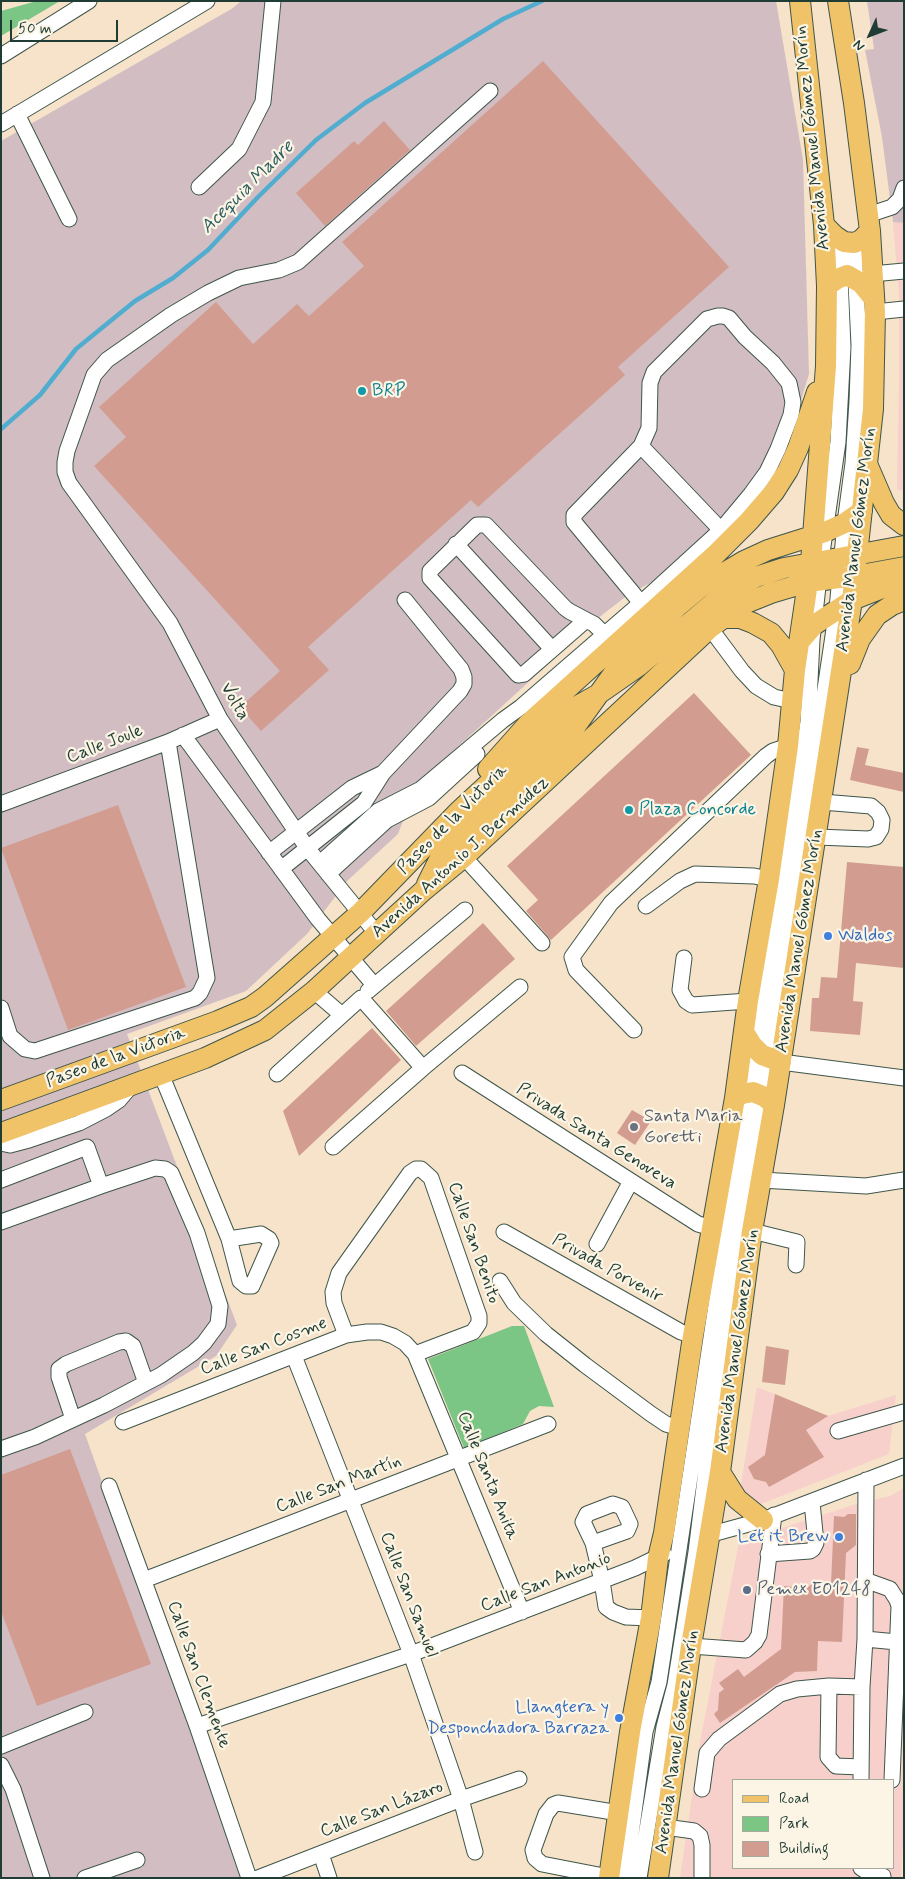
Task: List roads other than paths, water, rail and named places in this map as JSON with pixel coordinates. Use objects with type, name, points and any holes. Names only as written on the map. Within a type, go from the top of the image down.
[{"type":"main road","name":"Avenida Manuel Gómez Morín","points":[[658,1878],[691,1646],[703,1536],[720,1472],[752,1231],[761,1180],[754,1098],[744,1032],[788,746],[795,670],[814,581],[833,558],[862,512],[873,409],[874,305],[849,279],[824,225],[800,1]]},
{"type":"main road","name":"Avenida Manuel Gómez Morín","points":[[614,1878],[619,1813],[630,1732],[651,1618],[658,1558],[664,1533],[712,1228],[768,1056],[817,836],[837,701],[847,577],[819,534],[816,509],[826,366],[849,279],[869,223],[854,103],[838,1]]},
{"type":"main road","points":[[824,225],[847,241],[861,240],[869,223]]},
{"type":"main road","points":[[460,810],[484,773],[528,724],[715,555],[749,521],[774,492],[788,470],[798,448],[826,366]]},
{"type":"main road","points":[[867,464],[884,503],[891,514],[904,525]]},
{"type":"main road","points":[[424,890],[442,854],[452,842],[574,727],[621,664],[678,606],[702,586],[744,561],[768,550],[819,534],[845,523],[862,512]]},
{"type":"main road","name":"Paseo de la Victoria","points":[[1,1100],[218,1021],[244,1010],[265,997],[360,914],[460,810],[572,709],[597,695],[640,665],[713,603],[734,588],[756,577],[775,571],[833,558],[904,546]]},
{"type":"main road","name":"Avenida Antonio J. Bermúdez","points":[[1,1134],[220,1051],[266,1030],[314,991],[424,890],[464,857],[716,623],[756,598],[814,581],[904,567]]},
{"type":"main road","points":[[800,641],[814,625],[844,604],[904,582]]},
{"type":"main road","points":[[837,701],[860,639],[868,626],[877,615],[904,600]]},
{"type":"main road","points":[[716,623],[740,618],[753,623],[771,634],[781,645],[795,670]]},
{"type":"main road","points":[[744,1032],[768,1056]]},
{"type":"main road","points":[[720,1472],[737,1499],[769,1517]]},
{"type":"street","points":[[1,56],[89,1]]},
{"type":"street","points":[[1,124],[207,1]]},
{"type":"street","points":[[199,187],[240,149],[263,102],[273,1]]},
{"type":"street","name":"Volta","points":[[377,934],[308,849],[220,719],[170,624],[69,483],[65,472],[67,451],[94,375],[107,360],[171,315],[221,286],[239,278],[279,270],[298,262],[490,91]]},
{"type":"street","points":[[17,114],[69,219]]},
{"type":"street","points":[[869,223],[892,207],[900,199],[904,188]]},
{"type":"street","points":[[833,558],[845,523],[853,463],[857,400],[859,345],[849,279],[847,241]]},
{"type":"street","points":[[849,279],[904,271]]},
{"type":"street","points":[[819,534],[838,442],[842,366],[842,320],[849,279]]},
{"type":"street","points":[[874,305],[904,309]]},
{"type":"street","points":[[324,869],[387,820],[437,793],[507,725],[521,707],[605,635],[641,603],[721,530],[751,494],[778,450],[791,415],[793,402],[788,383],[773,363],[745,337],[729,318],[718,316],[707,320],[654,372],[650,382],[649,428],[641,446],[575,513],[574,522],[641,603]]},
{"type":"street","points":[[641,446],[721,530]]},
{"type":"street","points":[[586,620],[524,674],[518,675],[430,578],[430,571],[477,525],[486,525],[490,527],[565,608],[594,624],[605,635]]},
{"type":"street","points":[[456,544],[552,650]]},
{"type":"street","points":[[768,1056],[808,722],[814,625],[814,581]]},
{"type":"street","points":[[281,869],[364,803],[383,773],[460,691],[464,684],[461,668],[405,600]]},
{"type":"street","points":[[619,1813],[558,1803],[553,1805],[546,1814],[534,1850],[535,1858],[542,1864],[614,1878],[645,1732],[659,1682],[679,1546],[754,1098],[768,1056],[787,939],[796,862],[844,604]]},
{"type":"street","points":[[716,623],[742,671],[756,686],[774,697],[792,701]]},
{"type":"street","name":"Calle Joule","points":[[1,804],[168,742],[220,719]]},
{"type":"street","points":[[183,735],[333,938],[374,985]]},
{"type":"street","points":[[1,1008],[10,1036],[25,1049],[36,1051],[195,998],[200,993],[207,978],[168,742]]},
{"type":"street","points":[[634,1030],[576,970],[572,957],[600,916],[624,890],[766,756],[773,750],[788,746]]},
{"type":"street","points":[[269,853],[352,788],[383,773]]},
{"type":"street","points":[[817,836],[868,839],[876,837],[881,829],[882,820],[878,812],[871,806],[822,802]]},
{"type":"street","points":[[464,857],[542,943]]},
{"type":"street","points":[[646,906],[680,881],[695,874],[754,876],[769,879]]},
{"type":"street","points":[[277,1074],[374,985],[465,910]]},
{"type":"street","points":[[684,958],[680,990],[686,1001],[692,1005],[748,1001]]},
{"type":"street","points":[[333,1147],[520,987]]},
{"type":"street","points":[[314,991],[342,1015]]},
{"type":"street","points":[[361,998],[424,1068]]},
{"type":"street","points":[[768,1056],[904,1078]]},
{"type":"street","points":[[161,1074],[229,1239]]},
{"type":"street","name":"Privada Santa Genoveva","points":[[462,1074],[698,1224],[712,1228]]},
{"type":"street","points":[[1,1142],[10,1144],[29,1140],[79,1123],[119,1100],[132,1084]]},
{"type":"street","points":[[639,1878],[664,1728],[675,1685],[703,1536],[719,1366],[754,1098]]},
{"type":"street","points":[[79,1123],[101,1186]]},
{"type":"street","points":[[1,1180],[87,1147]]},
{"type":"street","points":[[1,1222],[101,1186],[160,1168],[171,1173],[197,1233],[220,1306],[218,1324],[204,1343],[193,1353],[146,1382],[73,1419],[35,1437],[1,1449]]},
{"type":"street","name":"Calle San Benito","points":[[346,1335],[334,1303],[333,1292],[339,1273],[410,1173],[416,1169],[421,1169],[431,1178],[479,1316],[479,1323],[473,1332],[415,1354]]},
{"type":"street","points":[[761,1180],[866,1186],[904,1180]]},
{"type":"street","points":[[597,1244],[631,1181]]},
{"type":"street","points":[[752,1231],[797,1242],[796,1265]]},
{"type":"street","name":"Privada Porvenir","points":[[504,1232],[681,1332],[694,1336]]},
{"type":"street","points":[[500,1281],[514,1303],[546,1334],[584,1365],[651,1414],[666,1424],[680,1428]]},
{"type":"street","name":"Calle San Cosme","points":[[123,1422],[346,1335],[381,1332],[399,1340],[415,1354]]},
{"type":"street","points":[[73,1419],[59,1377],[59,1369],[66,1364],[119,1342],[126,1342],[133,1346],[146,1382]]},
{"type":"street","name":"Calle Santa Anita","points":[[415,1354],[460,1458],[522,1612]]},
{"type":"street","name":"Calle San Samuel","points":[[294,1356],[411,1654],[461,1799],[475,1852]]},
{"type":"street","points":[[838,1431],[904,1412]]},
{"type":"street","name":"Calle San Martín","points":[[144,1580],[548,1424]]},
{"type":"street","name":"Calle San Antonio","points":[[197,1726],[411,1654],[635,1568],[703,1536],[769,1517],[904,1466]]},
{"type":"street","points":[[829,1686],[828,1758],[836,1766],[862,1774],[866,1480]]},
{"type":"street","name":"Calle San Clemente","points":[[109,1486],[197,1726],[249,1878]]},
{"type":"street","points":[[768,1554],[810,1551],[813,1549],[816,1543],[812,1502]]},
{"type":"street","points":[[691,1646],[746,1650],[755,1642],[759,1635],[768,1554],[769,1517]]},
{"type":"street","points":[[593,1543],[606,1606],[613,1612],[626,1617],[651,1618]]},
{"type":"street","points":[[865,1580],[890,1589],[899,1606],[892,1779]]},
{"type":"street","points":[[865,1639],[897,1642]]},
{"type":"street","points":[[702,1789],[707,1753],[710,1748],[719,1739],[780,1694],[797,1689],[829,1686],[862,1687]]},
{"type":"street","points":[[1,1746],[85,1712]]},
{"type":"street","points":[[1,1765],[13,1789],[42,1878]]},
{"type":"street","name":"Calle San Lázaro","points":[[258,1878],[461,1799],[519,1779]]},
{"type":"street","points":[[665,1827],[694,1831],[700,1836],[702,1845],[702,1878]]},
{"type":"street","points":[[321,1854],[329,1878]]},
{"type":"street","points":[[86,1878],[137,1860]]},
{"type":"street","points":[[863,1869],[869,1873],[883,1874]]},
{"type":"waterway","name":"Acequia Madre","points":[[1,429],[40,395],[76,349],[135,301],[173,278],[208,250],[316,140],[365,103],[503,19],[542,1]]},
{"type":"place","name":"BRP","points":[[362,391]]},
{"type":"place","name":"Plaza Concorde","points":[[629,810]]},
{"type":"place","name":"Waldos","points":[[828,936]]},
{"type":"place","name":"Santa Maria Goretti","points":[[634,1127]]},
{"type":"place","name":"Let it Brew","points":[[839,1537]]},
{"type":"place","name":"Pemex E01248","points":[[747,1590]]},
{"type":"place","name":"Llangtera y Desponchadora Barraza","points":[[619,1718]]}]
